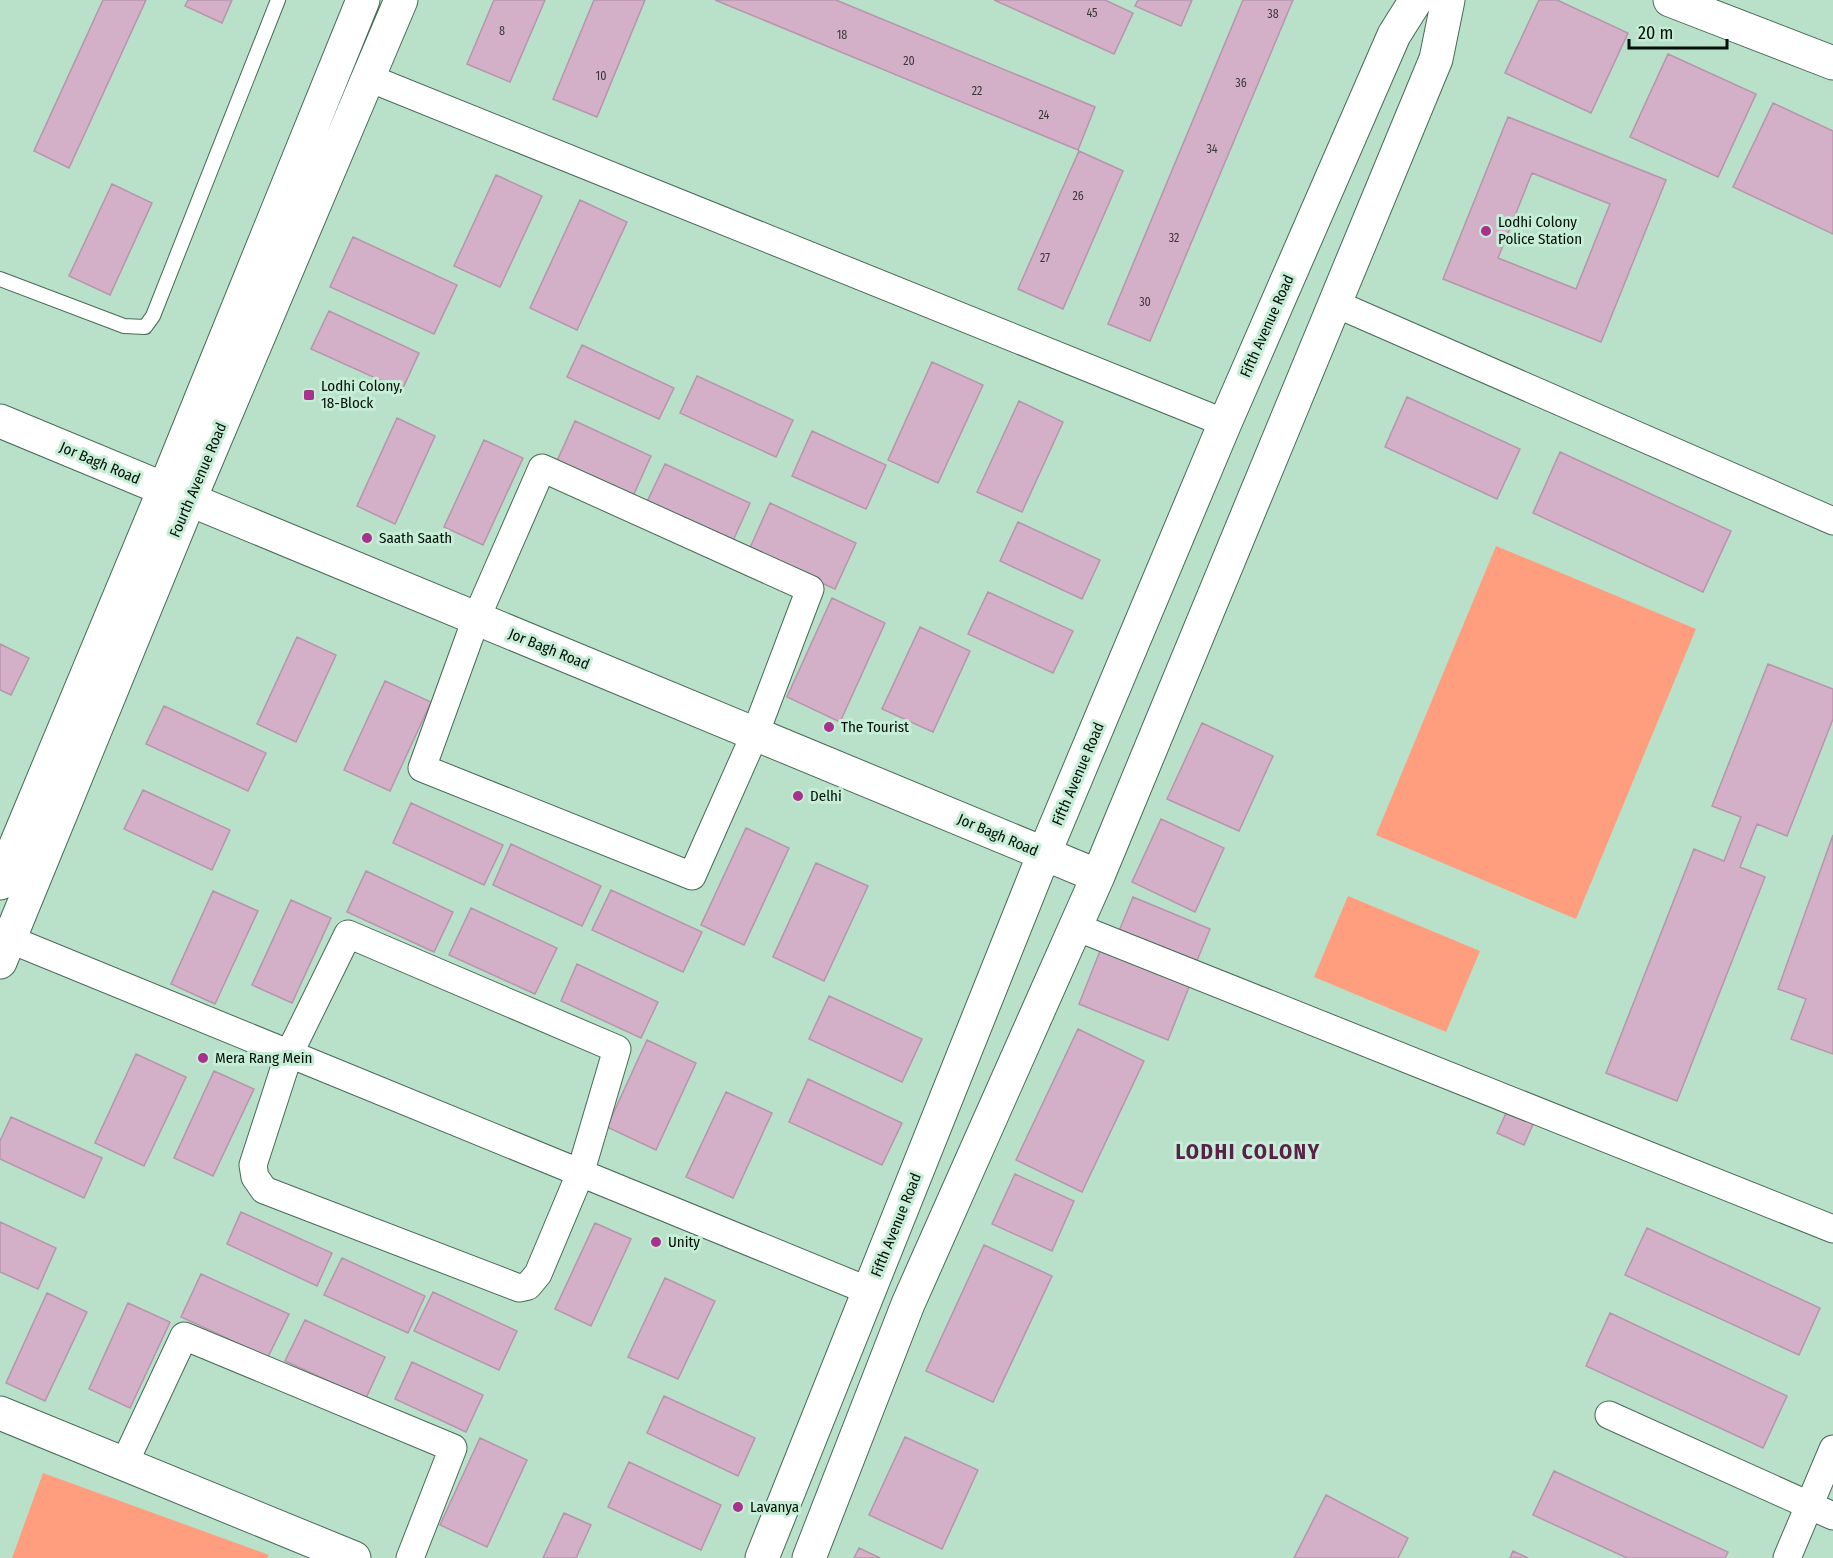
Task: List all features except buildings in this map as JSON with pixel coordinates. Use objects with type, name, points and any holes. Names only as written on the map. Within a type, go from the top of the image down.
[{"type":"street","name":"Fourth Avenue Road","points":[[5,950],[363,0]]},
{"type":"street","name":"Fourth Avenue Road","points":[[0,883],[369,78],[400,0]]},
{"type":"street","name":"Fifth Avenue Road","points":[[762,1558],[1044,854],[1225,423],[1394,35],[1416,0]]},
{"type":"street","points":[[809,1558],[908,1304],[1098,876],[1436,59],[1448,0]]},
{"type":"street","points":[[1670,0],[1833,63]]},
{"type":"street","points":[[369,78],[1225,423]]},
{"type":"street","points":[[1334,303],[1833,521]]},
{"type":"street","name":"Jor Bagh Road","points":[[0,421],[1098,876]]},
{"type":"street","points":[[542,468],[810,589],[755,734],[692,876],[422,768],[476,619],[542,468]]},
{"type":"street","points":[[1076,927],[1833,1229]]},
{"type":"street","points":[[348,934],[617,1049],[580,1174],[538,1274],[528,1286],[519,1288],[264,1190],[255,1177],[253,1165],[289,1054],[348,934]]},
{"type":"street","points":[[5,950],[289,1054],[869,1291]]},
{"type":"street","points":[[124,1464],[184,1336],[453,1448],[410,1558]]},
{"type":"street","points":[[0,1413],[354,1558]]},
{"type":"street","points":[[1609,1415],[1821,1511]]},
{"type":"street","points":[[1787,1558],[1821,1511],[1833,1449]]},
{"type":"lane","points":[[0,279],[124,326],[145,327],[153,316],[278,0]]},
{"type":"shaded area","points":[[1496,546],[1696,629],[1576,919],[1376,835]]},
{"type":"shaded area","points":[[1348,896],[1480,951],[1446,1032],[1314,977]]},
{"type":"shaded area","points":[[43,1473],[269,1555],[267,1558],[12,1558]]},
{"type":"place","name":"Lodhi Colony Police Station","points":[[1486,231]]},
{"type":"place","name":"Lodhi Colony, 18-Block","points":[[309,395]]},
{"type":"place","name":"Saath Saath","points":[[367,538]]},
{"type":"place","name":"The Tourist","points":[[829,727]]},
{"type":"place","name":"Delhi","points":[[798,796]]},
{"type":"place","name":"Mera Rang Mein","points":[[203,1058]]},
{"type":"place","name":"Unity","points":[[656,1242]]},
{"type":"place","name":"Lavanya","points":[[738,1507]]},
{"type":"district","name":"LODHI COLONY","points":[[1248,1152]]}]
